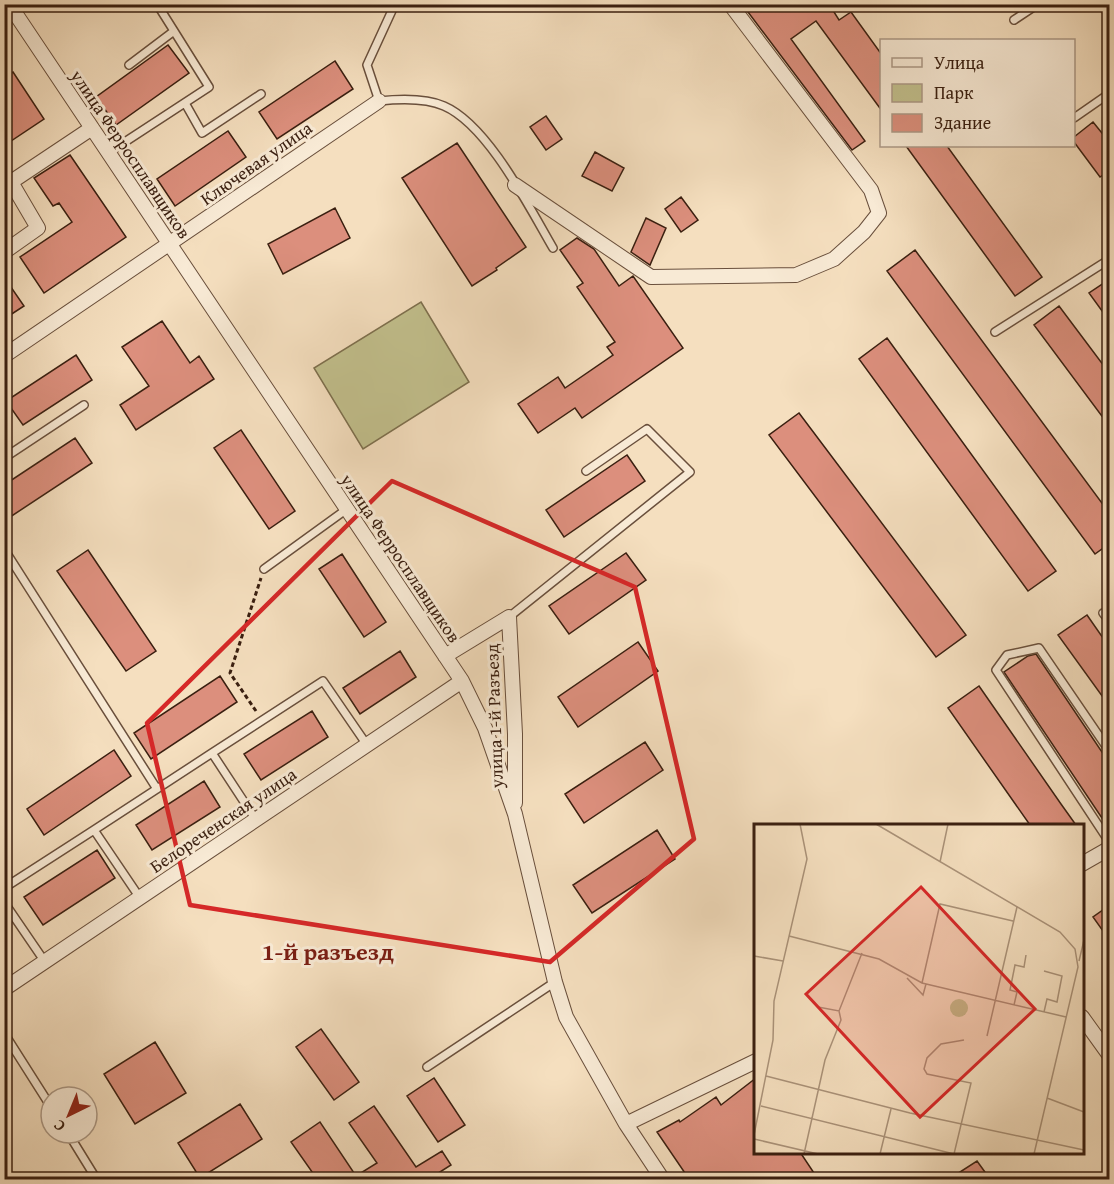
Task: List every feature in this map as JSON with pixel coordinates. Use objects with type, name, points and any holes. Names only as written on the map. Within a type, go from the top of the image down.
[{"type":"street","name":"улица Ферросплавщиков","points":[[9,4],[462,681],[485,728],[515,814],[555,982],[566,1017],[626,1124],[663,1179]]},
{"type":"street","points":[[515,185],[651,277],[796,275],[834,259],[864,232],[879,213],[871,190],[730,4]]},
{"type":"street","points":[[1105,4],[1110,11]]},
{"type":"street","name":"Ключевая улица","points":[[4,356],[170,245],[379,100]]},
{"type":"street","points":[[4,252],[38,228],[11,182],[92,128]]},
{"type":"street","points":[[445,656],[509,617]]},
{"type":"street","name":"улица 1-й Разъезд","points":[[509,617],[515,734],[515,814]]},
{"type":"street","name":"Белореченская улица","points":[[4,989],[462,681]]},
{"type":"street","points":[[1084,863],[1110,848]]},
{"type":"street","points":[[1084,1018],[1110,1056]]},
{"type":"street","points":[[626,1124],[754,1063]]},
{"type":"lane","points":[[108,153],[209,87],[157,4]]},
{"type":"lane","points":[[394,4],[367,64],[379,100],[408,99],[443,105],[471,125],[497,157],[553,248]]},
{"type":"lane","points":[[1014,20],[1038,4]]},
{"type":"lane","points":[[129,65],[174,31]]},
{"type":"lane","points":[[185,103],[202,133],[261,93]]},
{"type":"lane","points":[[1075,117],[1110,93]]},
{"type":"lane","points":[[995,332],[1110,259]]},
{"type":"lane","points":[[4,458],[84,405]]},
{"type":"lane","points":[[509,617],[690,472],[647,429],[586,471]]},
{"type":"lane","points":[[264,569],[347,509]]},
{"type":"lane","points":[[4,549],[157,789]]},
{"type":"lane","points":[[1103,613],[1110,622]]},
{"type":"lane","points":[[1110,752],[1040,648],[1007,655],[996,670],[1110,843]]},
{"type":"lane","points":[[4,888],[323,681],[367,745]]},
{"type":"lane","points":[[212,753],[256,820]]},
{"type":"lane","points":[[94,830],[140,898]]},
{"type":"lane","points":[[4,902],[45,962]]},
{"type":"lane","points":[[427,1067],[555,982]]},
{"type":"lane","points":[[4,1033],[39,1088]]},
{"type":"lane","points":[[76,1145],[97,1179]]},
{"type":"path","points":[[262,720],[230,673],[264,569]]},
{"type":"highlighted area","points":[[392,481],[635,587],[694,839],[550,962],[190,905],[147,723]]},
{"type":"green space","points":[[421,302],[469,382],[363,449],[314,368]]},
{"type":"building","points":[[742,4],[829,4],[839,20],[851,12],[880,52],[880,108],[816,21],[791,39],[865,141],[852,150]]},
{"type":"building","points":[[168,45],[189,73],[116,125],[96,97]]},
{"type":"building","points":[[335,61],[353,89],[277,139],[259,112]]},
{"type":"building","points":[[13,72],[44,119],[11,141],[4,132],[4,77]]},
{"type":"building","points":[[546,116],[562,139],[546,150],[530,127]]},
{"type":"building","points":[[1093,122],[1110,143],[1110,170],[1100,177],[1075,143],[1075,136]]},
{"type":"building","points":[[228,131],[246,157],[175,206],[157,179]]},
{"type":"building","points":[[457,143],[526,247],[472,286],[402,178]]},
{"type":"building","points":[[907,147],[948,147],[1042,277],[1015,296]]},
{"type":"building","points":[[595,152],[624,168],[612,191],[582,176]]},
{"type":"building","points":[[70,155],[126,237],[44,293],[20,257],[72,222],[59,203],[53,206],[34,178]]},
{"type":"building","points":[[681,197],[698,220],[681,232],[665,209]]},
{"type":"building","points":[[335,208],[350,238],[283,274],[268,244]]},
{"type":"building","points":[[646,218],[666,228],[650,265],[631,252]]},
{"type":"building","points":[[577,238],[594,249],[619,286],[633,276],[683,348],[582,418],[575,408],[538,433],[518,404],[558,377],[565,388],[613,355],[607,347],[615,342],[577,287],[583,283],[560,250]]},
{"type":"building","points":[[915,250],[1110,514],[1110,543],[1095,554],[887,271]]},
{"type":"building","points":[[4,277],[24,306],[4,319]]},
{"type":"building","points":[[1110,279],[1110,322],[1089,293]]},
{"type":"building","points":[[1059,306],[1110,374],[1110,427],[1034,325]]},
{"type":"building","points":[[162,321],[190,363],[199,356],[214,379],[136,430],[120,405],[149,386],[122,347]]},
{"type":"building","points":[[887,338],[1056,571],[1028,591],[859,359]]},
{"type":"building","points":[[76,355],[92,380],[23,425],[6,401]]},
{"type":"building","points":[[799,413],[966,635],[936,657],[769,435]]},
{"type":"building","points":[[241,430],[295,511],[269,529],[214,448]]},
{"type":"building","points":[[75,438],[92,463],[4,521],[4,485]]},
{"type":"building","points":[[627,455],[645,481],[564,537],[546,510]]},
{"type":"building","points":[[88,550],[156,651],[126,671],[57,571]]},
{"type":"building","points":[[626,553],[646,580],[569,634],[549,606]]},
{"type":"building","points":[[342,554],[386,622],[364,637],[319,569]]},
{"type":"building","points":[[1087,615],[1110,648],[1110,707],[1058,635]]},
{"type":"building","points":[[638,642],[658,671],[578,727],[558,697]]},
{"type":"building","points":[[400,651],[416,677],[360,714],[343,688]]},
{"type":"building","points":[[1036,654],[1110,764],[1110,830],[1004,672],[1028,656]]},
{"type":"building","points":[[220,676],[237,702],[151,759],[134,733]]},
{"type":"building","points":[[979,686],[1075,824],[1029,824],[948,708]]},
{"type":"building","points":[[312,711],[328,737],[261,780],[244,754]]},
{"type":"building","points":[[645,742],[663,770],[584,823],[565,794]]},
{"type":"building","points":[[114,750],[131,776],[44,835],[27,809]]},
{"type":"building","points":[[204,781],[220,807],[152,850],[136,825]]},
{"type":"building","points":[[657,830],[675,859],[592,913],[573,885]]},
{"type":"building","points":[[97,850],[115,878],[43,925],[24,897]]},
{"type":"building","points":[[1110,905],[1110,941],[1093,917]]},
{"type":"building","points":[[321,1029],[359,1082],[334,1100],[296,1047]]},
{"type":"building","points":[[155,1042],[186,1093],[135,1124],[104,1074]]},
{"type":"building","points":[[434,1078],[465,1125],[438,1142],[407,1096]]},
{"type":"building","points":[[754,1080],[754,1154],[801,1154],[818,1179],[689,1179],[657,1132],[679,1120],[680,1122],[716,1097],[721,1105]]},
{"type":"building","points":[[240,1104],[262,1139],[200,1178],[178,1143]]},
{"type":"building","points":[[374,1106],[416,1167],[442,1151],[451,1165],[429,1179],[317,1179],[291,1142],[320,1122],[356,1176],[377,1163],[349,1123]]},
{"type":"building","points":[[977,1161],[990,1179],[949,1179]]},
{"type":"district","name":"1-й разъезд","points":[[328,951]]}]
